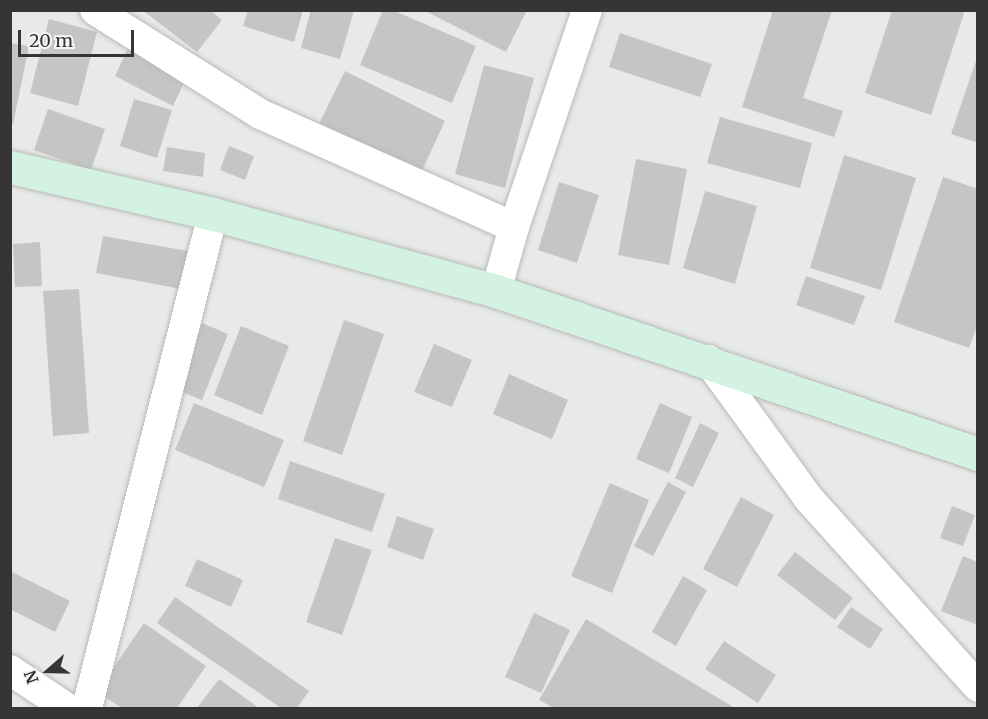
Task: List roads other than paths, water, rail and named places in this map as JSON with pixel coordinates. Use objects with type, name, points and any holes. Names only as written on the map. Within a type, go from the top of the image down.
[{"type":"main road","points":[[10,166],[213,214],[496,291],[708,360],[978,454]]},
{"type":"street","points":[[95,10],[260,114],[514,227]]},
{"type":"street","points":[[496,291],[514,227],[587,10]]},
{"type":"street","points":[[87,708],[213,214]]},
{"type":"street","points":[[708,360],[808,499],[978,687]]},
{"type":"street","points":[[10,670],[67,708]]}]
